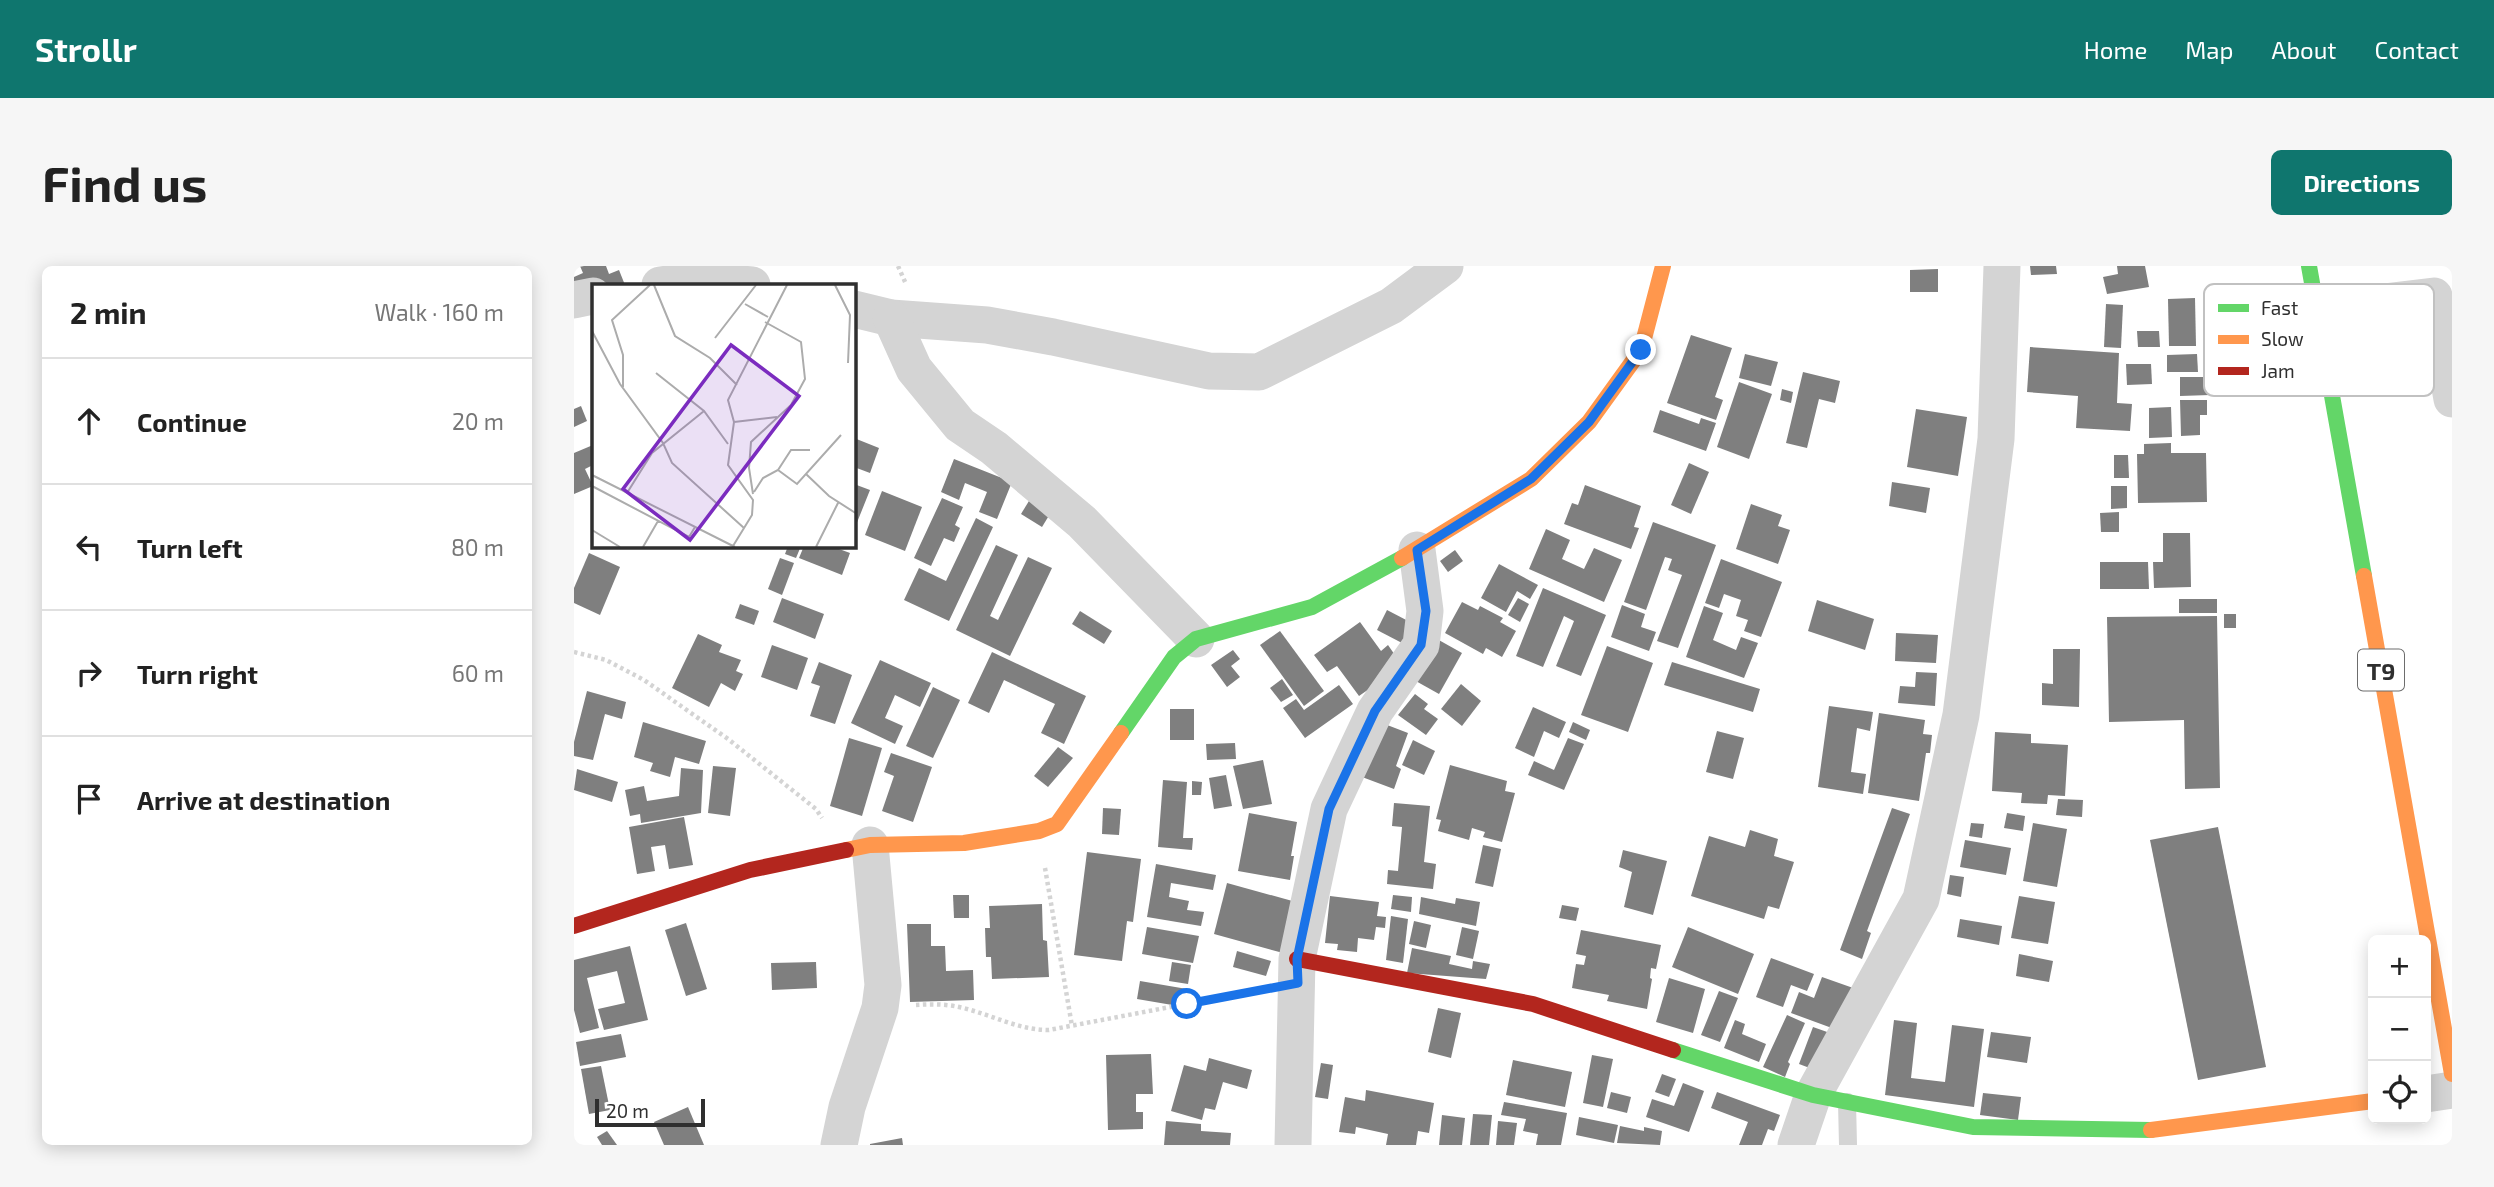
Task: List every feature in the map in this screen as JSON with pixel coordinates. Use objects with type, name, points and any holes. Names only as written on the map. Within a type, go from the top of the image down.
[{"type":"main road","points":[[574,926],[750,870],[857,848],[964,843],[1039,831],[1057,824],[1174,657],[1196,639],[1312,607],[1417,550],[1531,479],[1589,422],[1641,350],[1663,266]]},
{"type":"main road","name":"T9","points":[[2309,266],[2312,284]]},
{"type":"main road","name":"T9","points":[[2332,396],[2452,1074]]},
{"type":"main road","points":[[1297,971],[1533,1004],[1830,1099],[1973,1127],[2140,1131],[2368,1102]]},
{"type":"street","points":[[856,309],[891,318],[987,325],[1209,371],[1259,372],[1391,306],[1445,266]]},
{"type":"street","points":[[1796,1145],[1830,1099],[1921,899],[1961,715],[1996,439],[2002,266]]},
{"type":"street","points":[[668,284],[701,280],[742,284]]},
{"type":"street","points":[[574,300],[592,296]]},
{"type":"street","points":[[2434,296],[2451,393]]},
{"type":"street","points":[[891,318],[914,369],[960,425],[994,448],[1082,522],[1196,639]]},
{"type":"street","points":[[1293,1145],[1297,971],[1329,809],[1375,711],[1421,645],[1426,611],[1417,550]]},
{"type":"street","points":[[839,1145],[847,1107],[880,1008],[883,985],[857,848]]},
{"type":"street","points":[[2431,1093],[2452,1090]]},
{"type":"lane","points":[[1830,1099],[1847,1145]]},
{"type":"path","points":[[574,652],[606,660],[644,680],[729,739],[816,809],[857,848]]},
{"type":"path","points":[[1039,831],[1072,1026]]},
{"type":"path","points":[[880,1008],[939,1005],[959,1007],[1000,1022],[1033,1030],[1049,1030],[1297,971]]},
{"type":"building","points":[[580,266],[606,266],[609,274],[619,270],[625,284],[592,284],[574,317],[574,277],[583,273]]},
{"type":"building","points":[[2030,266],[2056,266],[2057,274],[2031,275]]},
{"type":"building","points":[[2117,266],[2145,266],[2149,287],[2107,294],[2103,277],[2118,274]]},
{"type":"building","points":[[1938,269],[1938,292],[1910,292],[1910,270]]},
{"type":"building","points":[[2195,298],[2196,346],[2169,346],[2168,299]]},
{"type":"building","points":[[2106,304],[2123,305],[2121,348],[2104,347]]},
{"type":"building","points":[[2137,331],[2159,331],[2160,347],[2138,347]]},
{"type":"building","points":[[1691,335],[1732,348],[1715,397],[1723,400],[1716,420],[1667,403]]},
{"type":"building","points":[[2030,347],[2119,353],[2117,403],[2132,404],[2130,431],[2076,428],[2078,396],[2027,392]]},
{"type":"building","points":[[1745,354],[1778,362],[1771,386],[1739,378]]},
{"type":"building","points":[[2197,354],[2198,372],[2167,372],[2167,355]]},
{"type":"building","points":[[2126,364],[2151,364],[2152,384],[2127,385]]},
{"type":"building","points":[[1803,372],[1840,381],[1835,403],[1819,399],[1807,448],[1786,443]]},
{"type":"building","points":[[2180,377],[2204,377],[2204,395],[2180,396]]},
{"type":"building","points":[[1739,382],[1772,394],[1749,459],[1717,447]]},
{"type":"building","points":[[1782,389],[1793,392],[1791,403],[1780,400]]},
{"type":"building","points":[[2180,400],[2207,400],[2207,415],[2200,415],[2200,435],[2181,436]]},
{"type":"building","points":[[581,406],[587,421],[574,427],[574,409]]},
{"type":"building","points":[[2171,407],[2172,437],[2149,438],[2149,408]]},
{"type":"building","points":[[1916,409],[1967,417],[1958,476],[1907,467]]},
{"type":"building","points":[[1660,410],[1699,424],[1701,418],[1716,423],[1706,451],[1653,432]]},
{"type":"building","points":[[856,439],[879,448],[870,473],[856,468]]},
{"type":"building","points":[[2171,443],[2171,453],[2206,453],[2207,502],[2138,503],[2137,454],[2144,454],[2144,444]]},
{"type":"building","points":[[592,445],[592,466],[585,469],[592,486],[574,494],[574,453]]},
{"type":"building","points":[[2114,455],[2128,455],[2129,478],[2114,478]]},
{"type":"building","points":[[954,459],[1012,482],[997,519],[979,512],[987,492],[965,483],[959,500],[941,492]]},
{"type":"building","points":[[1689,463],[1709,472],[1691,514],[1671,505]]},
{"type":"building","points":[[1892,482],[1930,488],[1926,513],[1889,506]]},
{"type":"building","points":[[856,485],[870,490],[856,525]]},
{"type":"building","points":[[1585,485],[1641,506],[1634,527],[1639,528],[1631,549],[1564,524],[1572,503],[1578,505]]},
{"type":"building","points":[[2111,486],[2127,486],[2127,508],[2111,509]]},
{"type":"building","points":[[882,491],[922,507],[905,551],[865,535]]},
{"type":"building","points":[[1032,496],[1053,509],[1042,527],[1021,514]]},
{"type":"building","points":[[942,498],[963,507],[955,525],[960,528],[954,542],[944,538],[931,566],[914,558]]},
{"type":"building","points":[[1751,504],[1782,515],[1778,526],[1790,530],[1778,564],[1736,549]]},
{"type":"building","points":[[2119,512],[2119,532],[2101,532],[2100,513]]},
{"type":"building","points":[[976,518],[993,527],[949,621],[904,600],[919,568],[946,581]]},
{"type":"building","points":[[1653,522],[1716,545],[1678,648],[1657,641],[1682,575],[1668,570],[1672,559],[1665,557],[1646,610],[1624,602]]},
{"type":"building","points":[[1546,529],[1570,540],[1562,559],[1584,569],[1594,548],[1622,560],[1604,602],[1529,569]]},
{"type":"building","points":[[2163,533],[2190,533],[2191,587],[2154,588],[2153,562],[2163,562]]},
{"type":"building","points":[[996,545],[1018,555],[990,616],[998,620],[1028,557],[1052,568],[1010,656],[956,630]]},
{"type":"building","points":[[787,548],[800,548],[796,558],[785,554]]},
{"type":"building","points":[[803,548],[836,548],[850,553],[842,575],[799,558]]},
{"type":"building","points":[[1455,550],[1463,561],[1448,572],[1440,561]]},
{"type":"building","points":[[589,553],[620,567],[600,615],[574,603],[574,588]]},
{"type":"building","points":[[780,558],[794,563],[782,595],[768,589]]},
{"type":"building","points":[[1721,559],[1782,582],[1761,637],[1744,631],[1748,620],[1736,616],[1741,600],[1724,594],[1719,608],[1705,603]]},
{"type":"building","points":[[2100,562],[2148,562],[2149,589],[2100,589]]},
{"type":"building","points":[[1499,564],[1538,585],[1530,599],[1517,591],[1506,612],[1481,598]]},
{"type":"building","points":[[1543,588],[1606,615],[1581,676],[1556,666],[1574,621],[1564,616],[1543,667],[1516,656]]},
{"type":"building","points":[[782,598],[824,614],[815,639],[773,622]]},
{"type":"building","points":[[1518,598],[1529,604],[1520,622],[1508,615]]},
{"type":"building","points":[[2179,599],[2217,599],[2217,613],[2179,613]]},
{"type":"building","points":[[1817,600],[1874,619],[1865,650],[1808,631]]},
{"type":"building","points":[[1462,602],[1478,610],[1480,606],[1503,618],[1500,622],[1516,631],[1502,657],[1486,648],[1483,654],[1445,633]]},
{"type":"building","points":[[740,604],[759,611],[754,625],[735,618]]},
{"type":"building","points":[[1622,605],[1645,614],[1641,627],[1656,632],[1649,651],[1611,637]]},
{"type":"building","points":[[1704,606],[1723,613],[1713,640],[1736,650],[1741,637],[1758,643],[1744,678],[1686,657]]},
{"type":"building","points":[[1387,610],[1412,623],[1402,643],[1377,630]]},
{"type":"building","points":[[1080,611],[1112,631],[1104,644],[1072,624]]},
{"type":"building","points":[[2224,614],[2236,614],[2236,628],[2224,628]]},
{"type":"building","points":[[2217,616],[2220,788],[2185,789],[2184,720],[2109,722],[2107,617]]},
{"type":"building","points":[[1360,622],[1381,651],[1388,645],[1399,661],[1392,673],[1359,696],[1337,666],[1327,672],[1314,655]]},
{"type":"building","points":[[1280,631],[1324,691],[1304,706],[1260,645]]},
{"type":"building","points":[[1896,633],[1938,635],[1936,663],[1895,661]]},
{"type":"building","points":[[698,634],[722,645],[719,652],[741,660],[736,671],[743,674],[735,691],[721,683],[709,707],[672,688]]},
{"type":"building","points":[[1437,639],[1462,653],[1439,694],[1414,680]]},
{"type":"building","points":[[772,645],[808,658],[797,690],[761,677]]},
{"type":"building","points":[[1607,646],[1653,663],[1628,732],[1581,715]]},
{"type":"building","points":[[2053,649],[2080,649],[2079,707],[2042,705],[2042,683],[2053,684]]},
{"type":"building","points":[[1233,650],[1240,659],[1231,666],[1240,677],[1227,687],[1211,665]]},
{"type":"building","points":[[992,652],[1086,696],[1064,744],[1041,733],[1055,704],[1004,680],[989,713],[968,703]]},
{"type":"building","points":[[880,660],[931,683],[920,707],[895,695],[885,718],[903,726],[895,744],[851,723]]},
{"type":"building","points":[[819,662],[852,675],[835,724],[810,716],[820,686],[811,683]]},
{"type":"building","points":[[1672,662],[1760,689],[1753,712],[1664,685]]},
{"type":"building","points":[[1916,672],[1937,673],[1935,706],[1898,703],[1900,686],[1915,687]]},
{"type":"building","points":[[1282,679],[1293,695],[1281,702],[1270,688]]},
{"type":"building","points":[[1461,684],[1481,701],[1462,726],[1441,709]]},
{"type":"building","points":[[1339,685],[1353,704],[1305,738],[1283,708],[1296,699],[1304,710]]},
{"type":"building","points":[[933,687],[960,700],[933,758],[906,746]]},
{"type":"building","points":[[587,691],[626,702],[622,719],[605,714],[593,760],[574,756],[574,742]]},
{"type":"building","points":[[1415,694],[1428,704],[1424,709],[1438,719],[1426,735],[1398,715]]},
{"type":"building","points":[[1829,706],[1873,712],[1870,731],[1857,728],[1851,772],[1866,774],[1863,794],[1818,787]]},
{"type":"building","points":[[1533,707],[1566,722],[1559,738],[1544,731],[1534,757],[1515,748]]},
{"type":"building","points":[[1170,709],[1194,709],[1194,740],[1170,740]]},
{"type":"building","points":[[1879,713],[1925,720],[1923,734],[1932,735],[1930,753],[1926,753],[1919,801],[1868,793]]},
{"type":"building","points":[[643,722],[706,741],[699,764],[675,757],[670,777],[650,771],[653,763],[634,757]]},
{"type":"building","points":[[1573,722],[1590,730],[1586,740],[1569,732]]},
{"type":"building","points":[[1382,723],[1408,733],[1396,766],[1401,769],[1394,789],[1362,777]]},
{"type":"building","points":[[1717,731],[1744,738],[1733,779],[1706,772]]},
{"type":"building","points":[[1995,732],[2031,734],[2031,743],[2068,745],[2065,796],[2048,795],[2047,804],[2021,803],[2022,793],[1992,791]]},
{"type":"building","points":[[849,738],[882,748],[862,816],[830,806]]},
{"type":"building","points":[[1568,738],[1584,744],[1564,790],[1528,775],[1534,761],[1554,770]]},
{"type":"building","points":[[1413,740],[1435,751],[1424,775],[1402,765]]},
{"type":"building","points":[[1235,743],[1236,759],[1207,760],[1206,744]]},
{"type":"building","points":[[1058,747],[1073,758],[1048,787],[1034,776]]},
{"type":"building","points":[[891,753],[932,767],[913,822],[882,811],[894,776],[884,772]]},
{"type":"building","points":[[1263,760],[1272,804],[1243,809],[1233,766]]},
{"type":"building","points":[[1450,765],[1507,781],[1505,791],[1515,793],[1502,842],[1483,837],[1485,832],[1472,828],[1469,840],[1438,831],[1441,820],[1436,819]]},
{"type":"building","points":[[713,766],[736,768],[730,816],[708,813]]},
{"type":"building","points":[[681,768],[703,770],[701,813],[641,823],[640,814],[630,816],[625,790],[644,786],[647,801],[679,796]]},
{"type":"building","points":[[577,769],[618,782],[612,802],[574,790]]},
{"type":"building","points":[[1226,775],[1232,806],[1214,809],[1209,778]]},
{"type":"building","points":[[1163,780],[1187,782],[1183,838],[1193,838],[1192,850],[1158,847]]},
{"type":"building","points":[[1192,781],[1202,782],[1201,795],[1192,795]]},
{"type":"building","points":[[2058,799],[2083,800],[2082,817],[2056,815]]},
{"type":"building","points":[[1394,803],[1430,806],[1424,862],[1436,864],[1433,889],[1387,884],[1388,870],[1398,871],[1402,827],[1392,826]]},
{"type":"building","points":[[1103,808],[1121,809],[1119,835],[1102,834]]},
{"type":"building","points":[[1892,808],[1910,814],[1867,931],[1871,933],[1862,959],[1840,950]]},
{"type":"building","points":[[1249,813],[1297,822],[1290,880],[1238,871]]},
{"type":"building","points":[[2007,813],[2025,816],[2023,831],[2004,828]]},
{"type":"building","points":[[684,817],[693,865],[669,869],[665,845],[651,847],[655,871],[637,874],[629,827]]},
{"type":"building","points":[[1971,823],[1984,824],[1982,838],[1969,836]]},
{"type":"building","points":[[2033,823],[2067,829],[2057,887],[2023,881]]},
{"type":"building","points":[[2218,827],[2266,1067],[2198,1080],[2150,840]]},
{"type":"building","points":[[1750,830],[1778,839],[1774,856],[1794,862],[1779,909],[1768,906],[1764,919],[1691,896],[1709,836],[1745,847]]},
{"type":"building","points":[[1965,840],[2011,848],[2006,875],[1960,867]]},
{"type":"building","points":[[1483,845],[1501,849],[1493,887],[1475,883]]},
{"type":"building","points":[[1623,850],[1667,861],[1653,915],[1624,907],[1632,872],[1619,867]]},
{"type":"building","points":[[1087,852],[1141,859],[1133,922],[1127,921],[1122,961],[1074,955]]},
{"type":"building","points":[[1156,864],[1216,875],[1213,890],[1171,883],[1169,897],[1189,901],[1187,910],[1204,912],[1201,926],[1147,917]]},
{"type":"building","points":[[1950,875],[1964,877],[1961,897],[1947,894]]},
{"type":"building","points":[[1227,883],[1296,902],[1283,953],[1214,934]]},
{"type":"building","points":[[953,895],[969,895],[969,918],[954,918]]},
{"type":"building","points":[[1393,895],[1412,897],[1411,912],[1391,909]]},
{"type":"building","points":[[1330,896],[1379,902],[1377,916],[1386,917],[1385,928],[1376,927],[1374,940],[1358,938],[1357,952],[1337,950],[1338,944],[1325,943]]},
{"type":"building","points":[[2019,896],[2055,902],[2048,944],[2011,938]]},
{"type":"building","points":[[1421,897],[1455,904],[1456,898],[1480,902],[1476,926],[1419,914]]},
{"type":"building","points":[[1042,904],[1043,940],[1047,941],[1049,977],[992,979],[991,957],[986,957],[985,928],[990,928],[989,906]]},
{"type":"building","points":[[1562,905],[1579,908],[1576,921],[1559,918]]},
{"type":"building","points":[[1391,916],[1408,919],[1403,963],[1386,960]]},
{"type":"building","points":[[1960,919],[2002,926],[1999,945],[1957,937]]},
{"type":"building","points":[[1414,921],[1431,925],[1426,948],[1409,944]]},
{"type":"building","points":[[686,923],[707,989],[686,996],[665,930]]},
{"type":"building","points":[[907,924],[931,924],[931,946],[945,946],[946,971],[973,970],[974,1000],[910,1002]]},
{"type":"building","points":[[1147,927],[1199,936],[1193,963],[1142,954]]},
{"type":"building","points":[[1462,927],[1479,931],[1473,959],[1456,955]]},
{"type":"building","points":[[1688,927],[1754,954],[1738,994],[1672,967]]},
{"type":"building","points":[[1581,930],[1661,945],[1656,969],[1651,968],[1647,1009],[1607,1001],[1609,995],[1572,988],[1576,964],[1584,965],[1586,956],[1576,954]]},
{"type":"building","points":[[630,946],[648,1020],[604,1030],[598,1009],[625,1003],[617,971],[587,978],[599,1028],[580,1033],[574,1010],[574,960]]},
{"type":"building","points":[[1412,948],[1451,956],[1449,964],[1472,969],[1473,961],[1490,964],[1486,979],[1407,973]]},
{"type":"building","points":[[1237,951],[1271,961],[1266,976],[1233,967]]},
{"type":"building","points":[[2019,954],[2053,961],[2049,982],[2016,976]]},
{"type":"building","points":[[1771,958],[1814,974],[1807,991],[1791,985],[1783,1007],[1756,997]]},
{"type":"building","points":[[816,962],[817,988],[772,990],[771,963]]},
{"type":"building","points":[[1172,962],[1191,965],[1188,984],[1169,981]]},
{"type":"building","points":[[1822,977],[1856,989],[1840,1031],[1791,1013],[1799,992],[1814,998]]},
{"type":"building","points":[[1669,978],[1705,989],[1693,1033],[1656,1022]]},
{"type":"building","points":[[1140,981],[1187,989],[1184,1007],[1137,999]]},
{"type":"building","points":[[1719,991],[1738,998],[1720,1042],[1701,1035]]},
{"type":"building","points":[[1438,1008],[1461,1013],[1451,1058],[1428,1052]]},
{"type":"building","points":[[1787,1015],[1805,1023],[1788,1062],[1790,1064],[1785,1077],[1763,1067]]},
{"type":"building","points":[[1735,1020],[1745,1024],[1742,1034],[1766,1044],[1759,1062],[1724,1048]]},
{"type":"building","points":[[1894,1020],[1917,1023],[1911,1078],[1945,1082],[1952,1025],[1984,1029],[1974,1107],[1885,1095]]},
{"type":"building","points":[[1813,1027],[1830,1033],[1815,1070],[1799,1064]]},
{"type":"building","points":[[1991,1032],[2031,1037],[2027,1063],[1987,1057]]},
{"type":"building","points":[[621,1034],[626,1057],[580,1066],[576,1042]]},
{"type":"building","points":[[1151,1054],[1153,1094],[1136,1094],[1136,1112],[1143,1112],[1143,1129],[1108,1130],[1106,1055]]},
{"type":"building","points":[[1592,1055],[1613,1059],[1603,1107],[1583,1103]]},
{"type":"building","points":[[1209,1058],[1252,1070],[1247,1089],[1223,1082],[1215,1110],[1205,1108],[1202,1120],[1171,1111],[1184,1065],[1206,1071]]},
{"type":"building","points":[[1513,1060],[1572,1072],[1565,1107],[1506,1095]]},
{"type":"building","points":[[1321,1063],[1333,1065],[1328,1099],[1315,1097]]},
{"type":"building","points":[[601,1066],[610,1110],[589,1114],[581,1069]]},
{"type":"building","points":[[1662,1074],[1676,1079],[1669,1097],[1655,1092]]},
{"type":"building","points":[[1683,1083],[1704,1091],[1689,1132],[1646,1117],[1652,1099],[1674,1106]]},
{"type":"building","points":[[1366,1090],[1434,1103],[1429,1133],[1418,1131],[1416,1145],[1386,1145],[1388,1134],[1356,1127],[1355,1134],[1339,1132],[1345,1097],[1365,1101]]},
{"type":"building","points":[[1611,1092],[1631,1097],[1627,1113],[1607,1108]]},
{"type":"building","points":[[1717,1092],[1780,1115],[1774,1131],[1768,1129],[1762,1145],[1739,1145],[1748,1122],[1711,1108]]},
{"type":"building","points":[[1983,1093],[2021,1097],[2018,1120],[1980,1115]]},
{"type":"building","points":[[1504,1102],[1567,1113],[1561,1145],[1536,1145],[1538,1134],[1523,1131],[1526,1119],[1501,1115]]},
{"type":"building","points":[[688,1107],[704,1145],[664,1145],[654,1122]]},
{"type":"building","points":[[1473,1114],[1492,1115],[1489,1145],[1470,1145]]},
{"type":"building","points":[[1442,1115],[1465,1118],[1462,1145],[1439,1145]]},
{"type":"building","points":[[1579,1117],[1618,1125],[1614,1143],[1576,1135]]},
{"type":"building","points":[[1166,1121],[1201,1124],[1201,1131],[1231,1133],[1230,1145],[1164,1145]]},
{"type":"building","points":[[1498,1121],[1517,1123],[1514,1145],[1496,1145]]},
{"type":"building","points":[[1620,1126],[1644,1131],[1644,1127],[1662,1131],[1660,1145],[1617,1143]]},
{"type":"building","points":[[607,1131],[617,1145],[602,1145],[597,1137]]},
{"type":"building","points":[[902,1138],[903,1145],[870,1145],[870,1144]]},
{"type":"traffic: fast","points":[[2309,266],[2312,284]]},
{"type":"traffic: fast","points":[[2332,396],[2364,576]]},
{"type":"traffic: fast","points":[[1121,733],[1174,657],[1196,639],[1312,607],[1402,558]]},
{"type":"traffic: fast","points":[[1673,1050],[1813,1095],[1973,1127],[2151,1130]]},
{"type":"traffic: slow","points":[[1402,558],[1531,479],[1589,422],[1641,350],[1663,266]]},
{"type":"traffic: slow","points":[[2364,576],[2452,1074]]},
{"type":"traffic: slow","points":[[846,850],[870,845],[964,843],[1039,831],[1057,824],[1121,733]]},
{"type":"traffic: slow","points":[[2151,1130],[2368,1102]]},
{"type":"traffic: jam","points":[[574,926],[750,870],[846,850]]},
{"type":"traffic: jam","points":[[1297,959],[1533,1004],[1673,1050]]},
{"type":"route","points":[[1187,1004],[1298,983],[1297,959],[1329,809],[1375,711],[1421,645],[1426,611],[1417,550],[1531,479],[1589,422],[1641,350]]}]
